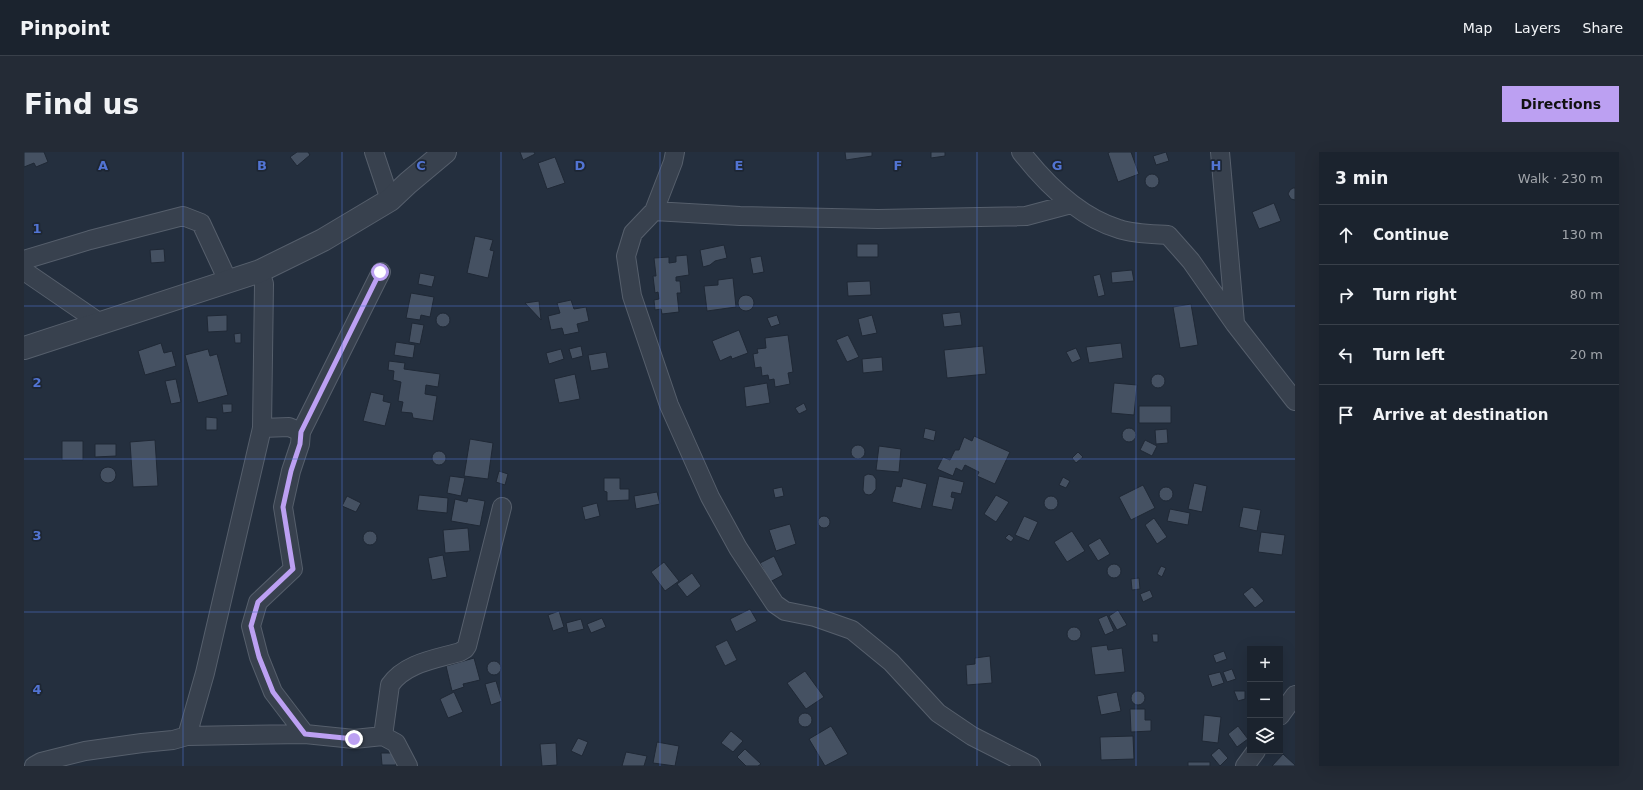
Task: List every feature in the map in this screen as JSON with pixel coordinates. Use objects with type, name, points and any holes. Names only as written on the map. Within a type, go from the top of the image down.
[{"type":"street","points":[[374,152],[390,200]]},
{"type":"street","points":[[24,348],[260,271],[322,240],[390,200],[445,152]]},
{"type":"street","points":[[675,152],[673,162],[654,211],[633,233],[626,256],[632,296],[669,405],[710,497],[738,548],[774,604],[785,611],[815,617],[852,630],[891,662],[938,713],[972,736],[1031,766]]},
{"type":"street","points":[[1021,152],[1034,169],[1071,204],[1095,220],[1120,230],[1168,235],[1191,261],[1235,324],[1295,401]]},
{"type":"street","points":[[1220,152],[1235,324]]},
{"type":"street","points":[[654,211],[740,216],[878,219],[1026,216],[1071,204]]},
{"type":"street","points":[[24,260],[90,240],[183,216],[201,223],[228,282]]},
{"type":"street","points":[[24,271],[100,323]]},
{"type":"street","points":[[187,736],[205,674],[262,428],[264,284],[260,271]]},
{"type":"street","points":[[305,734],[273,692],[259,657],[251,626],[258,602],[293,569],[283,507],[291,471],[300,444],[301,432],[380,272]]},
{"type":"street","points":[[262,428],[289,427],[301,432]]},
{"type":"street","points":[[382,736],[390,685],[393,680],[410,667],[460,652],[467,646],[502,507]]},
{"type":"street","points":[[1283,712],[1295,695]]},
{"type":"street","points":[[39,765],[85,751],[173,740],[187,736],[305,734],[354,739],[382,736],[396,743],[408,766]]},
{"type":"street","points":[[1245,766],[1254,754]]},
{"type":"building","points":[[24,152],[44,152],[48,162],[36,167],[34,163],[24,167]]},
{"type":"building","points":[[297,152],[308,152],[310,155],[297,166],[290,157]]},
{"type":"building","points":[[520,152],[534,152],[535,154],[523,160]]},
{"type":"building","points":[[845,152],[872,152],[872,156],[846,160]]},
{"type":"building","points":[[931,152],[945,152],[945,156],[931,158]]},
{"type":"building","points":[[1131,152],[1139,174],[1118,182],[1108,153]]},
{"type":"building","points":[[1166,152],[1169,161],[1156,165],[1153,156]]},
{"type":"building","points":[[555,157],[565,183],[547,189],[538,163]]},
{"type":"building","points":[[1152,174],[1157,176],[1159,181],[1157,186],[1152,188],[1147,186],[1145,181],[1147,176]]},
{"type":"building","points":[[1293,188],[1295,188],[1295,200],[1291,199],[1288,194]]},
{"type":"building","points":[[1274,203],[1281,221],[1259,229],[1252,212]]},
{"type":"building","points":[[475,236],[493,240],[490,250],[494,251],[488,278],[467,273]]},
{"type":"building","points":[[857,244],[878,244],[878,257],[857,257]]},
{"type":"building","points":[[724,245],[727,258],[715,261],[710,265],[703,267],[700,250]]},
{"type":"building","points":[[164,249],[165,262],[151,263],[150,250]]},
{"type":"building","points":[[687,255],[689,275],[676,277],[676,281],[680,281],[681,293],[677,293],[679,312],[662,314],[661,309],[655,310],[654,300],[659,299],[658,292],[655,293],[653,276],[656,276],[654,258],[669,257],[669,263],[676,262],[676,256]]},
{"type":"building","points":[[761,256],[764,272],[753,274],[750,258]]},
{"type":"building","points":[[1132,270],[1134,281],[1112,283],[1111,272]]},
{"type":"building","points":[[420,273],[435,276],[432,287],[418,284]]},
{"type":"building","points":[[1100,274],[1105,295],[1098,297],[1093,276]]},
{"type":"building","points":[[733,278],[736,307],[707,311],[704,286],[718,285],[718,280]]},
{"type":"building","points":[[870,281],[871,295],[848,296],[847,282]]},
{"type":"building","points":[[411,293],[434,297],[430,317],[421,315],[420,320],[406,318]]},
{"type":"building","points":[[746,295],[752,297],[754,303],[752,309],[746,311],[740,309],[738,303],[740,297]]},
{"type":"building","points":[[571,300],[574,309],[586,307],[589,321],[577,324],[579,332],[564,335],[562,328],[551,330],[548,316],[560,313],[557,303]]},
{"type":"building","points":[[539,301],[541,320],[525,303]]},
{"type":"building","points":[[1191,304],[1198,345],[1180,348],[1173,307]]},
{"type":"building","points":[[960,312],[962,325],[944,327],[942,314]]},
{"type":"building","points":[[443,313],[448,315],[450,320],[448,325],[443,327],[438,325],[436,320],[438,315]]},
{"type":"building","points":[[227,315],[227,331],[208,332],[207,316]]},
{"type":"building","points":[[777,315],[780,324],[771,327],[767,318]]},
{"type":"building","points":[[872,315],[877,333],[862,336],[858,319]]},
{"type":"building","points":[[412,323],[424,325],[420,344],[409,342]]},
{"type":"building","points":[[739,330],[748,353],[732,359],[731,356],[720,361],[712,341]]},
{"type":"building","points":[[241,333],[241,343],[235,343],[234,334]]},
{"type":"building","points":[[788,335],[793,372],[788,373],[790,384],[775,387],[774,379],[769,380],[768,375],[762,376],[761,367],[755,368],[753,354],[758,353],[757,349],[766,348],[765,338]]},
{"type":"building","points":[[848,335],[859,357],[847,362],[836,340]]},
{"type":"building","points":[[396,342],[415,345],[413,358],[394,355]]},
{"type":"building","points":[[161,343],[164,353],[172,351],[176,366],[145,375],[138,351]]},
{"type":"building","points":[[1121,343],[1123,358],[1089,363],[1086,347]]},
{"type":"building","points":[[581,346],[583,356],[572,359],[569,349]]},
{"type":"building","points":[[983,346],[986,374],[947,378],[944,350]]},
{"type":"building","points":[[1076,348],[1081,359],[1072,363],[1066,352]]},
{"type":"building","points":[[208,349],[210,356],[217,354],[228,395],[198,403],[185,355]]},
{"type":"building","points":[[561,349],[564,359],[549,364],[546,353]]},
{"type":"building","points":[[606,352],[609,368],[591,371],[588,355]]},
{"type":"building","points":[[882,357],[883,371],[863,373],[862,359]]},
{"type":"building","points":[[389,361],[405,363],[404,369],[440,374],[438,387],[426,385],[425,394],[437,396],[433,421],[413,418],[412,413],[401,412],[403,402],[398,401],[401,382],[393,380],[394,371],[388,370]]},
{"type":"building","points":[[575,374],[580,399],[559,403],[554,379]]},
{"type":"building","points":[[1158,374],[1163,376],[1165,381],[1163,386],[1158,388],[1153,386],[1151,381],[1153,376]]},
{"type":"building","points":[[176,379],[181,402],[171,404],[165,381]]},
{"type":"building","points":[[767,383],[770,403],[746,407],[744,387]]},
{"type":"building","points":[[1114,383],[1137,385],[1134,415],[1111,413]]},
{"type":"building","points":[[371,392],[384,395],[383,401],[391,403],[385,426],[363,421]]},
{"type":"building","points":[[804,403],[807,410],[799,414],[795,408]]},
{"type":"building","points":[[222,404],[232,404],[232,412],[223,413]]},
{"type":"building","points":[[1139,406],[1171,406],[1171,423],[1139,423]]},
{"type":"building","points":[[206,417],[217,418],[217,430],[206,430]]},
{"type":"building","points":[[925,428],[936,431],[934,441],[923,438]]},
{"type":"building","points":[[1129,428],[1134,430],[1136,435],[1134,440],[1129,442],[1124,440],[1122,435],[1124,430]]},
{"type":"building","points":[[1167,429],[1168,443],[1156,444],[1155,430]]},
{"type":"building","points":[[974,436],[1010,452],[995,484],[977,476],[979,472],[965,465],[962,471],[956,468],[953,476],[937,469],[943,457],[950,460],[955,450],[959,450],[964,437],[972,441]]},
{"type":"building","points":[[470,439],[493,443],[488,479],[464,476]]},
{"type":"building","points":[[155,440],[158,486],[133,487],[130,442]]},
{"type":"building","points":[[1145,440],[1157,446],[1152,456],[1140,450]]},
{"type":"building","points":[[62,441],[83,441],[83,460],[62,460]]},
{"type":"building","points":[[95,444],[116,444],[116,456],[95,457]]},
{"type":"building","points":[[858,445],[863,447],[865,452],[863,457],[858,459],[853,457],[851,452],[853,447]]},
{"type":"building","points":[[879,446],[901,449],[899,472],[876,470]]},
{"type":"building","points":[[439,451],[444,453],[446,458],[444,463],[439,465],[434,463],[432,458],[434,453]]},
{"type":"building","points":[[1078,452],[1083,457],[1076,463],[1072,458]]},
{"type":"building","points":[[105,467],[111,467],[116,472],[114,481],[111,483],[105,483],[100,478],[100,472]]},
{"type":"building","points":[[499,471],[508,474],[505,485],[496,482]]},
{"type":"building","points":[[868,474],[873,475],[876,479],[876,489],[869,495],[865,494],[863,490],[864,476]]},
{"type":"building","points":[[450,476],[465,478],[461,496],[447,493]]},
{"type":"building","points":[[939,476],[964,482],[961,494],[952,492],[951,497],[955,498],[952,510],[932,506]]},
{"type":"building","points":[[1063,477],[1070,481],[1066,488],[1059,485]]},
{"type":"building","points":[[604,478],[620,478],[620,489],[629,489],[629,500],[607,501],[607,492],[604,491]]},
{"type":"building","points":[[903,478],[927,484],[921,509],[892,502],[896,486],[901,487]]},
{"type":"building","points":[[1194,483],[1207,486],[1202,512],[1188,509]]},
{"type":"building","points":[[1143,485],[1155,508],[1131,520],[1119,497]]},
{"type":"building","points":[[782,487],[784,496],[775,498],[773,489]]},
{"type":"building","points":[[1166,487],[1171,489],[1173,494],[1171,499],[1166,501],[1161,499],[1159,494],[1161,489]]},
{"type":"building","points":[[657,492],[660,504],[636,509],[634,496]]},
{"type":"building","points":[[419,495],[448,498],[447,513],[417,510]]},
{"type":"building","points":[[996,495],[1009,502],[996,522],[984,514]]},
{"type":"building","points":[[347,496],[361,503],[356,512],[342,506]]},
{"type":"building","points":[[1051,496],[1056,498],[1058,503],[1056,508],[1051,510],[1046,508],[1044,503],[1046,498]]},
{"type":"building","points":[[468,498],[485,501],[480,526],[451,521],[455,499],[467,502]]},
{"type":"building","points":[[597,503],[600,516],[585,520],[582,507]]},
{"type":"building","points":[[1243,507],[1261,510],[1257,531],[1239,527]]},
{"type":"building","points":[[1170,509],[1190,513],[1188,525],[1167,521]]},
{"type":"building","points":[[826,516],[829,517],[829,527],[822,528],[819,527],[818,520],[819,517]]},
{"type":"building","points":[[1024,516],[1038,522],[1029,541],[1015,535]]},
{"type":"building","points":[[1154,518],[1167,537],[1157,544],[1145,525]]},
{"type":"building","points":[[790,524],[796,544],[776,551],[769,530]]},
{"type":"building","points":[[468,528],[470,551],[445,553],[443,530]]},
{"type":"building","points":[[367,531],[373,531],[377,535],[377,541],[373,545],[367,545],[363,541],[363,535]]},
{"type":"building","points":[[1072,531],[1085,551],[1067,562],[1054,542]]},
{"type":"building","points":[[1261,532],[1285,535],[1282,555],[1258,552]]},
{"type":"building","points":[[1009,534],[1014,538],[1011,542],[1005,538]]},
{"type":"building","points":[[1100,538],[1110,554],[1098,561],[1088,545]]},
{"type":"building","points":[[443,555],[447,577],[432,580],[428,558]]},
{"type":"building","points":[[774,556],[783,575],[770,582],[760,563]]},
{"type":"building","points":[[664,562],[679,581],[665,591],[651,572]]},
{"type":"building","points":[[1114,564],[1119,566],[1121,571],[1119,576],[1114,578],[1109,576],[1107,571],[1109,566]]},
{"type":"building","points":[[1161,566],[1166,568],[1162,577],[1157,574]]},
{"type":"building","points":[[692,573],[701,586],[687,597],[677,584]]},
{"type":"building","points":[[1139,578],[1140,589],[1132,590],[1131,579]]},
{"type":"building","points":[[1252,587],[1264,601],[1255,608],[1243,594]]},
{"type":"building","points":[[1150,590],[1153,597],[1143,602],[1140,594]]},
{"type":"building","points":[[750,609],[757,621],[736,632],[730,619]]},
{"type":"building","points":[[1118,610],[1127,625],[1117,630],[1109,616]]},
{"type":"building","points":[[559,611],[564,627],[553,631],[548,615]]},
{"type":"building","points":[[1107,615],[1114,631],[1105,635],[1098,619]]},
{"type":"building","points":[[602,618],[606,627],[591,633],[587,624]]},
{"type":"building","points":[[581,619],[584,629],[568,633],[566,623]]},
{"type":"building","points":[[1074,627],[1079,629],[1081,634],[1079,639],[1074,641],[1069,639],[1067,634],[1069,629]]},
{"type":"building","points":[[1152,634],[1158,634],[1158,642],[1153,642]]},
{"type":"building","points":[[727,640],[737,660],[725,666],[715,646]]},
{"type":"building","points":[[1107,645],[1108,650],[1122,648],[1125,672],[1095,675],[1091,647]]},
{"type":"building","points":[[1224,651],[1227,659],[1216,663],[1213,655]]},
{"type":"building","points":[[990,656],[992,683],[967,685],[966,665],[975,664],[975,658]]},
{"type":"building","points":[[474,658],[480,680],[463,684],[464,687],[452,691],[446,666]]},
{"type":"building","points":[[494,661],[499,663],[501,668],[499,673],[494,675],[489,673],[487,668],[489,663]]},
{"type":"building","points":[[1232,669],[1236,679],[1227,682],[1223,672]]},
{"type":"building","points":[[805,671],[824,697],[806,709],[787,683]]},
{"type":"building","points":[[1220,672],[1224,683],[1212,687],[1208,675]]},
{"type":"building","points":[[496,681],[502,701],[491,705],[485,684]]},
{"type":"building","points":[[1138,691],[1143,693],[1145,698],[1143,703],[1138,705],[1133,703],[1131,698],[1133,693]]},
{"type":"building","points":[[1234,691],[1245,691],[1245,699],[1238,701]]},
{"type":"building","points":[[454,692],[463,712],[448,718],[440,699]]},
{"type":"building","points":[[1117,692],[1121,711],[1101,715],[1097,696]]},
{"type":"building","points":[[1130,709],[1145,709],[1145,720],[1151,720],[1151,731],[1131,732]]},
{"type":"building","points":[[805,713],[810,715],[812,720],[810,725],[805,727],[800,725],[798,720],[800,715]]},
{"type":"building","points":[[1204,715],[1221,717],[1218,743],[1202,741]]},
{"type":"building","points":[[831,726],[848,754],[825,766],[809,739]]},
{"type":"building","points":[[1238,726],[1247,740],[1237,747],[1228,734]]},
{"type":"building","points":[[731,731],[743,741],[733,752],[721,743]]},
{"type":"building","points":[[1133,736],[1134,759],[1101,760],[1100,737]]},
{"type":"building","points":[[578,738],[588,742],[582,756],[571,751]]},
{"type":"building","points":[[657,742],[679,746],[675,766],[653,763]]},
{"type":"building","points":[[556,743],[557,765],[542,766],[540,744]]},
{"type":"building","points":[[1219,748],[1228,758],[1220,766],[1211,755]]},
{"type":"building","points":[[745,749],[761,764],[758,766],[746,766],[737,757]]},
{"type":"building","points":[[626,752],[647,756],[644,766],[622,766]]},
{"type":"building","points":[[381,753],[396,753],[396,765],[382,765]]},
{"type":"building","points":[[1283,754],[1295,765],[1295,766],[1272,766]]},
{"type":"building","points":[[1188,762],[1210,762],[1210,766],[1188,766]]},
{"type":"route","points":[[354,739],[305,734],[273,692],[259,657],[251,626],[258,602],[293,569],[283,507],[291,471],[300,444],[301,432],[380,272]]}]
